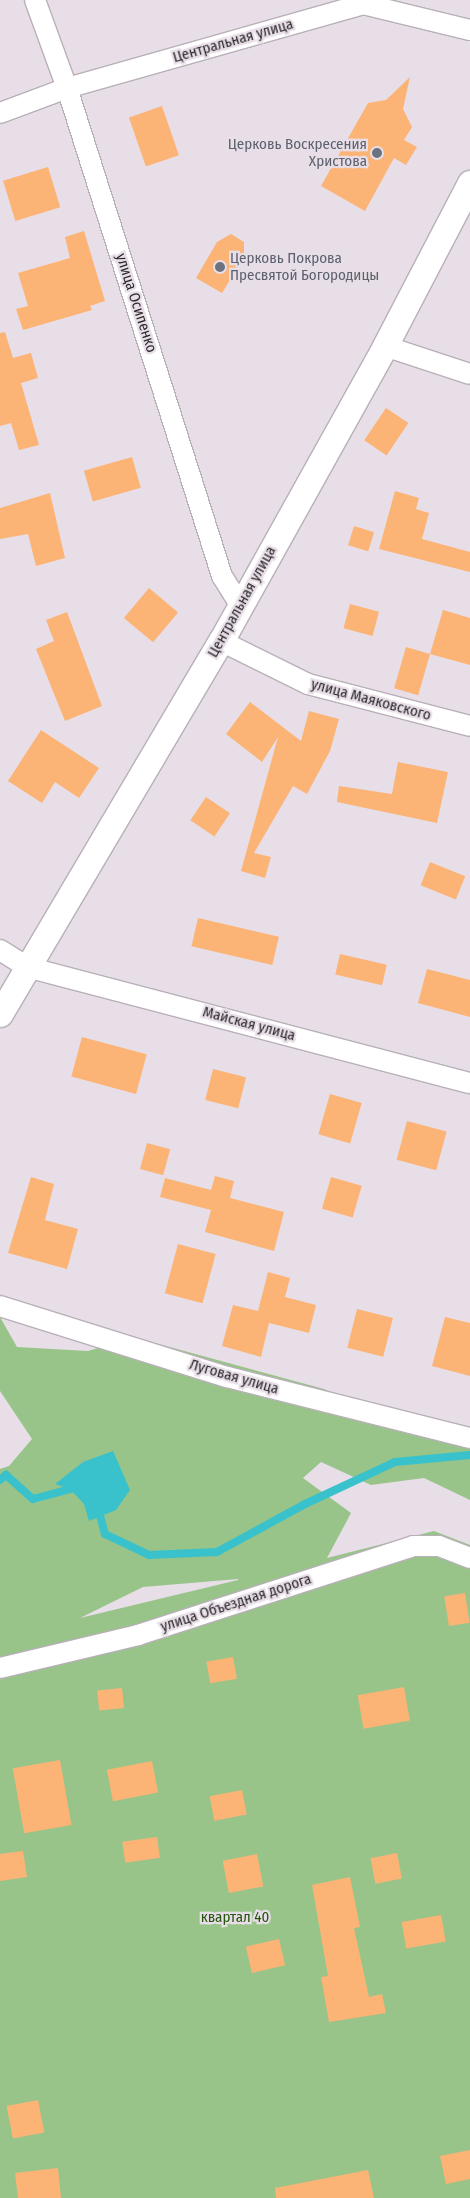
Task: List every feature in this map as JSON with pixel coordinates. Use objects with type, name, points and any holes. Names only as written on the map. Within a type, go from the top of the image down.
[{"type":"street","name":"улица Осипенко","points":[[35,0],[68,88],[222,576],[240,605]]},
{"type":"street","name":"Центральная улица","points":[[0,113],[68,88],[363,4],[470,30]]},
{"type":"street","name":"Центральная улица","points":[[0,1014],[221,641],[385,346],[470,183]]},
{"type":"street","points":[[385,346],[470,374]]},
{"type":"street","name":"улица Маяковского","points":[[221,641],[308,684],[470,726]]},
{"type":"street","name":"Майская улица","points":[[0,950],[27,967],[470,1083]]},
{"type":"street","name":"Луговая улица","points":[[0,1306],[227,1377],[470,1438]]},
{"type":"street","name":"улица Объездная дорога","points":[[0,1668],[138,1635],[412,1546],[439,1546],[470,1558]]},
{"type":"green space","name":"квартал 40","points":[[0,1317],[17,1347],[88,1351],[133,1337],[324,1389],[409,1432],[470,1434],[470,1500],[424,1478],[371,1485],[321,1462],[303,1478],[351,1513],[327,1558],[434,1531],[470,1545],[470,2198],[0,2198],[0,1469],[9,1466],[32,1439],[0,1391]],"holes":[[[238,1580],[80,1618],[143,1587]]]},
{"type":"water","points":[[113,1451],[130,1490],[116,1510],[89,1521],[84,1504],[70,1489],[55,1484],[83,1462]]},
{"type":"building","name":"Церковь Воскресения Христова","points":[[410,77],[403,109],[412,127],[404,140],[417,147],[406,165],[394,158],[365,211],[321,186],[368,103],[386,100]]},
{"type":"building","points":[[162,106],[179,155],[146,167],[129,117]]},
{"type":"building","points":[[48,167],[60,207],[15,221],[3,181]]},
{"type":"building","points":[[84,231],[105,301],[90,306],[92,310],[23,330],[16,309],[28,306],[18,273],[70,258],[65,237]]},
{"type":"building","name":"Церковь Покрова Пресвятой Богородицы","points":[[231,234],[244,242],[244,257],[222,293],[196,278],[217,242]]},
{"type":"building","points":[[5,332],[13,358],[31,353],[38,378],[21,383],[39,445],[19,450],[11,423],[0,426],[0,333]]},
{"type":"building","points":[[386,408],[408,423],[387,455],[364,440]]},
{"type":"building","points":[[132,457],[141,488],[93,502],[84,471]]},
{"type":"building","points":[[395,491],[419,498],[416,509],[429,513],[422,539],[470,552],[470,572],[379,549]]},
{"type":"building","points":[[50,493],[65,558],[36,566],[28,534],[0,539],[0,508]]},
{"type":"building","points":[[354,526],[374,532],[368,551],[348,545]]},
{"type":"building","points":[[149,588],[178,612],[153,642],[124,618]]},
{"type":"building","points":[[350,604],[379,612],[373,636],[344,628]]},
{"type":"building","points":[[443,610],[470,618],[470,665],[430,654]]},
{"type":"building","points":[[67,612],[102,706],[65,721],[36,649],[54,641],[46,620]]},
{"type":"building","points":[[406,647],[430,654],[418,695],[394,688]]},
{"type":"building","points":[[250,702],[301,741],[309,711],[339,719],[330,751],[307,794],[293,786],[254,853],[271,857],[265,878],[241,871],[278,737],[262,762],[226,734]]},
{"type":"building","points":[[41,730],[99,768],[79,798],[55,782],[42,803],[8,781]]},
{"type":"building","points":[[398,762],[448,772],[437,823],[337,802],[339,786],[392,794]]},
{"type":"building","points":[[206,797],[230,813],[214,836],[190,820]]},
{"type":"building","points":[[430,862],[465,876],[456,899],[421,885]]},
{"type":"building","points":[[198,918],[279,937],[272,965],[191,946]]},
{"type":"building","points":[[340,954],[387,965],[382,985],[335,974]]},
{"type":"building","points":[[427,969],[470,980],[470,1017],[418,1003]]},
{"type":"building","points":[[82,1037],[147,1054],[136,1094],[71,1077]]},
{"type":"building","points":[[213,1069],[246,1077],[238,1108],[205,1100]]},
{"type":"building","points":[[330,1094],[362,1103],[350,1143],[318,1134]]},
{"type":"building","points":[[407,1121],[447,1132],[436,1170],[397,1160]]},
{"type":"building","points":[[147,1143],[170,1149],[163,1175],[140,1169]]},
{"type":"building","points":[[215,1176],[234,1181],[230,1198],[284,1212],[274,1251],[205,1232],[211,1210],[160,1197],[165,1178],[211,1190]]},
{"type":"building","points":[[31,1177],[54,1184],[45,1220],[78,1229],[67,1269],[8,1253]]},
{"type":"building","points":[[331,1177],[362,1186],[353,1218],[322,1209]]},
{"type":"building","points":[[178,1244],[216,1254],[202,1303],[165,1293]]},
{"type":"building","points":[[268,1272],[290,1278],[285,1297],[316,1305],[309,1333],[269,1323],[261,1357],[222,1346],[233,1305],[258,1311]]},
{"type":"building","points":[[357,1309],[393,1318],[383,1357],[347,1348]]},
{"type":"building","points":[[445,1317],[470,1323],[470,1376],[432,1366]]},
{"type":"building","points":[[465,1593],[470,1623],[449,1626],[444,1596]]},
{"type":"building","points":[[233,1657],[237,1679],[210,1683],[206,1662]]},
{"type":"building","points":[[404,1687],[410,1720],[364,1729],[358,1695]]},
{"type":"building","points":[[122,1688],[124,1708],[99,1711],[97,1691]]},
{"type":"building","points":[[60,1760],[71,1825],[24,1833],[13,1768]]},
{"type":"building","points":[[152,1761],[158,1792],[113,1801],[107,1770]]},
{"type":"building","points":[[242,1790],[247,1815],[214,1821],[210,1796]]},
{"type":"building","points":[[157,1837],[160,1858],[125,1863],[122,1842]]},
{"type":"building","points":[[23,1851],[27,1877],[0,1881],[0,1854]]},
{"type":"building","points":[[397,1853],[402,1879],[375,1884],[370,1858]]},
{"type":"building","points":[[257,1854],[263,1886],[229,1893],[223,1861]]},
{"type":"building","points":[[350,1877],[360,1927],[354,1928],[369,1997],[382,1994],[386,2013],[329,2022],[321,1977],[328,1976],[312,1885]]},
{"type":"building","points":[[441,1915],[446,1942],[406,1949],[402,1922]]},
{"type":"building","points":[[279,1939],[285,1965],[252,1973],[246,1947]]},
{"type":"building","points":[[38,2100],[44,2132],[13,2138],[7,2106]]},
{"type":"building","points":[[470,2150],[470,2179],[446,2184],[440,2156]]},
{"type":"building","points":[[58,2168],[61,2198],[18,2198],[15,2173]]},
{"type":"building","points":[[368,2170],[374,2198],[276,2198],[275,2188]]},
{"type":"waterway","points":[[98,1508],[105,1534],[149,1555],[217,1552],[305,1504],[395,1462],[470,1455]]},
{"type":"waterway","points":[[0,1480],[6,1475],[33,1499],[78,1487]]},
{"type":"place","name":"Церковь Воскресения Христова","points":[[377,153]]},
{"type":"place","name":"Церковь Покрова Пресвятой Богородицы","points":[[220,267]]}]
